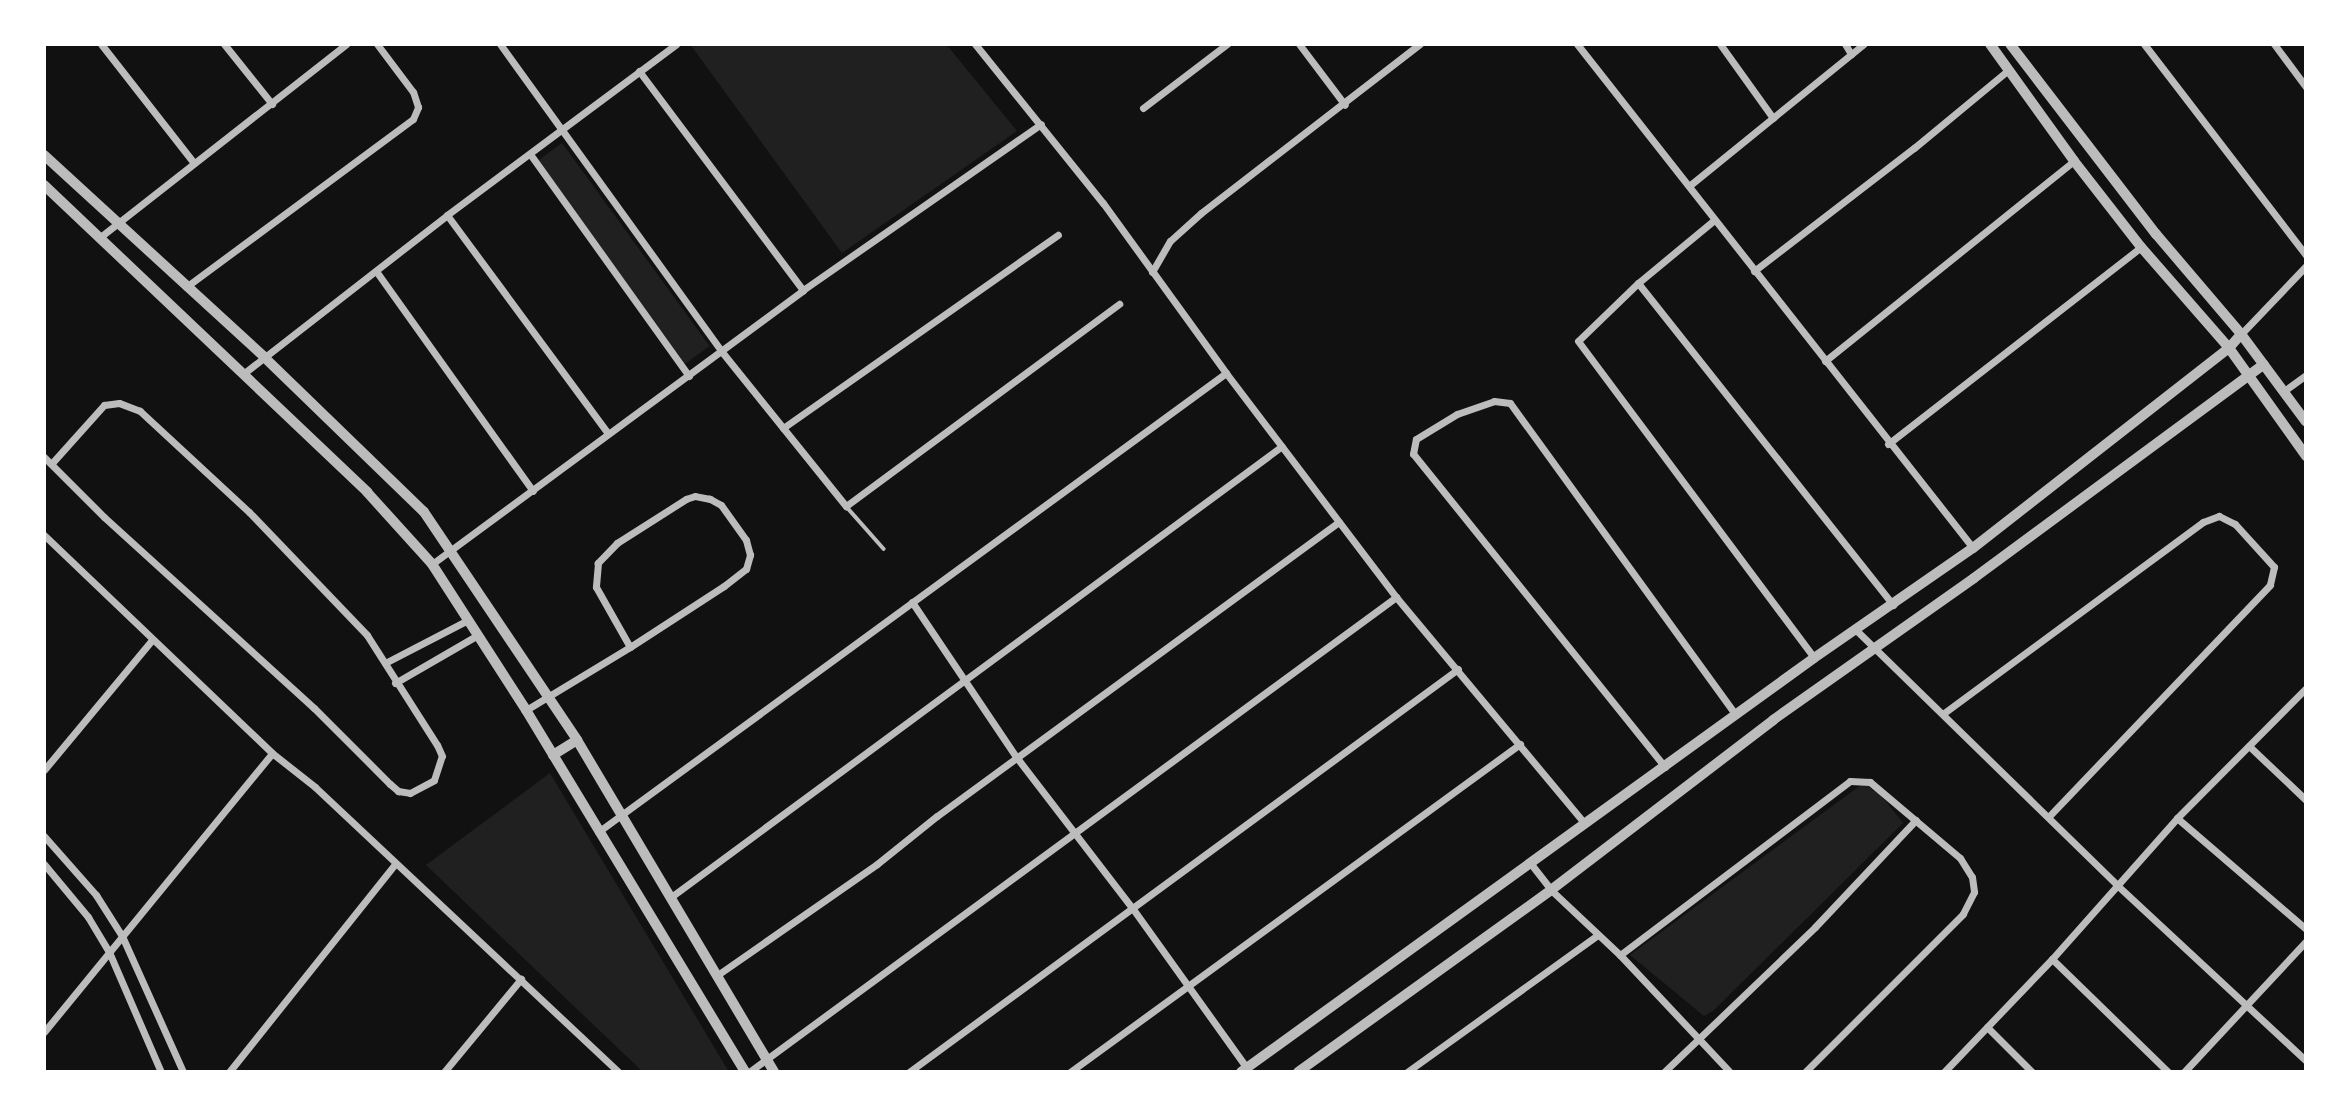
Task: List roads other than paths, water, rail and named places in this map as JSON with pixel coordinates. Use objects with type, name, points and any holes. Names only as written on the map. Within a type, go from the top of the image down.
[{"type":"street","points":[[102,44],[194,163]]},
{"type":"street","points":[[224,44],[272,104]]},
{"type":"street","points":[[99,238],[346,44]]},
{"type":"street","points":[[185,288],[413,119],[418,107],[413,92],[377,44]]},
{"type":"street","points":[[243,374],[447,215],[676,44]]},
{"type":"street","points":[[975,44],[1041,124],[1396,597],[1584,823]]},
{"type":"street","points":[[1143,108],[1227,44]]},
{"type":"street","points":[[1299,44],[1345,105]]},
{"type":"street","points":[[1152,272],[1170,241],[1191,221],[1345,105],[1420,44]]},
{"type":"street","points":[[1577,44],[1888,444],[1973,548]]},
{"type":"street","points":[[1720,44],[1773,118]]},
{"type":"street","points":[[1845,44],[1851,54]]},
{"type":"street","points":[[1689,186],[1864,44]]},
{"type":"street","points":[[1990,44],[2007,71],[2141,247],[2229,348],[2306,456]]},
{"type":"street","points":[[2010,44],[2156,234],[2241,334],[2306,422]]},
{"type":"street","points":[[2144,44],[2306,255]]},
{"type":"street","points":[[2274,44],[2306,87]]},
{"type":"street","points":[[505,45],[722,352],[846,506],[1119,304]]},
{"type":"street","points":[[639,71],[803,290]]},
{"type":"street","points":[[1754,271],[1914,148],[2007,71]]},
{"type":"street","points":[[432,564],[533,491],[607,432],[690,376],[803,290],[1041,124]]},
{"type":"street","points":[[44,155],[185,288],[263,356],[415,502],[451,549],[472,585],[550,696],[774,1072]]},
{"type":"street","points":[[530,155],[690,376]]},
{"type":"street","points":[[1825,361],[2074,161]]},
{"type":"street","points":[[44,185],[367,492],[432,564],[466,621],[526,710],[597,832],[747,1072],[767,1060],[1396,597]]},
{"type":"street","points":[[447,215],[607,432]]},
{"type":"street","points":[[1713,221],[1638,283],[1578,341],[1814,658]]},
{"type":"street","points":[[783,428],[1058,235]]},
{"type":"street","points":[[1888,444],[2141,247]]},
{"type":"street","points":[[912,602],[1017,758],[1133,909],[1244,1070],[1814,658],[1857,631],[1973,548],[2229,348],[2306,266]]},
{"type":"street","points":[[376,271],[533,491]]},
{"type":"street","points":[[1638,283],[1893,605]]},
{"type":"street","points":[[1298,1072],[1551,890],[1773,720],[2264,364]]},
{"type":"street","points":[[597,832],[623,817],[705,752],[1226,373]]},
{"type":"street","points":[[2284,391],[2306,375]]},
{"type":"street","points":[[1665,767],[1413,454],[1416,439],[1439,423],[1494,401],[1510,403],[1736,715]]},
{"type":"street","points":[[44,457],[51,464],[104,517],[314,708],[398,791],[410,793],[434,780],[442,756],[367,635],[222,486],[132,406],[104,405],[51,464]]},
{"type":"street","points":[[671,897],[1282,446]]},
{"type":"street","points":[[526,710],[630,647],[746,569],[750,555],[746,540],[727,513],[710,499],[695,496],[658,515],[607,550],[598,563],[596,587],[630,647]]},
{"type":"street","points":[[1944,713],[2203,522],[2219,516],[2235,524],[2274,567],[2270,585],[2049,816]]},
{"type":"street","points":[[716,976],[877,864],[1339,522]]},
{"type":"street","points":[[44,535],[272,753],[315,787],[618,1072]]},
{"type":"street","points":[[385,663],[466,621]]},
{"type":"street","points":[[1857,631],[2119,886],[2306,1060]]},
{"type":"street","points":[[395,682],[476,636]]},
{"type":"street","points":[[44,770],[152,640]]},
{"type":"street","points":[[909,1072],[1458,669]]},
{"type":"street","points":[[1944,1072],[2052,959],[2178,818],[2306,688]]},
{"type":"street","points":[[553,755],[577,740]]},
{"type":"street","points":[[1070,1072],[1189,988],[1520,744]]},
{"type":"street","points":[[2249,746],[2306,800]]},
{"type":"street","points":[[44,1032],[272,753]]},
{"type":"street","points":[[1620,956],[1850,782],[1870,782],[1968,868],[1973,884],[1971,902],[1963,914],[1805,1072]]},
{"type":"street","points":[[2178,818],[2306,929]]},
{"type":"street","points":[[1664,1072],[1815,927],[1916,820]]},
{"type":"street","points":[[44,836],[96,895],[122,936],[183,1072]]},
{"type":"street","points":[[44,864],[88,917],[109,952],[160,1072]]},
{"type":"street","points":[[229,1072],[395,864]]},
{"type":"street","points":[[1531,864],[1551,890],[1620,956],[1730,1072]]},
{"type":"street","points":[[1407,1072],[1598,935]]},
{"type":"street","points":[[2183,1072],[2306,941]]},
{"type":"street","points":[[2052,959],[2168,1072]]},
{"type":"street","points":[[444,1072],[521,979]]},
{"type":"street","points":[[1987,1027],[2032,1072]]},
{"type":"lane","points":[[846,506],[884,549]]}]
